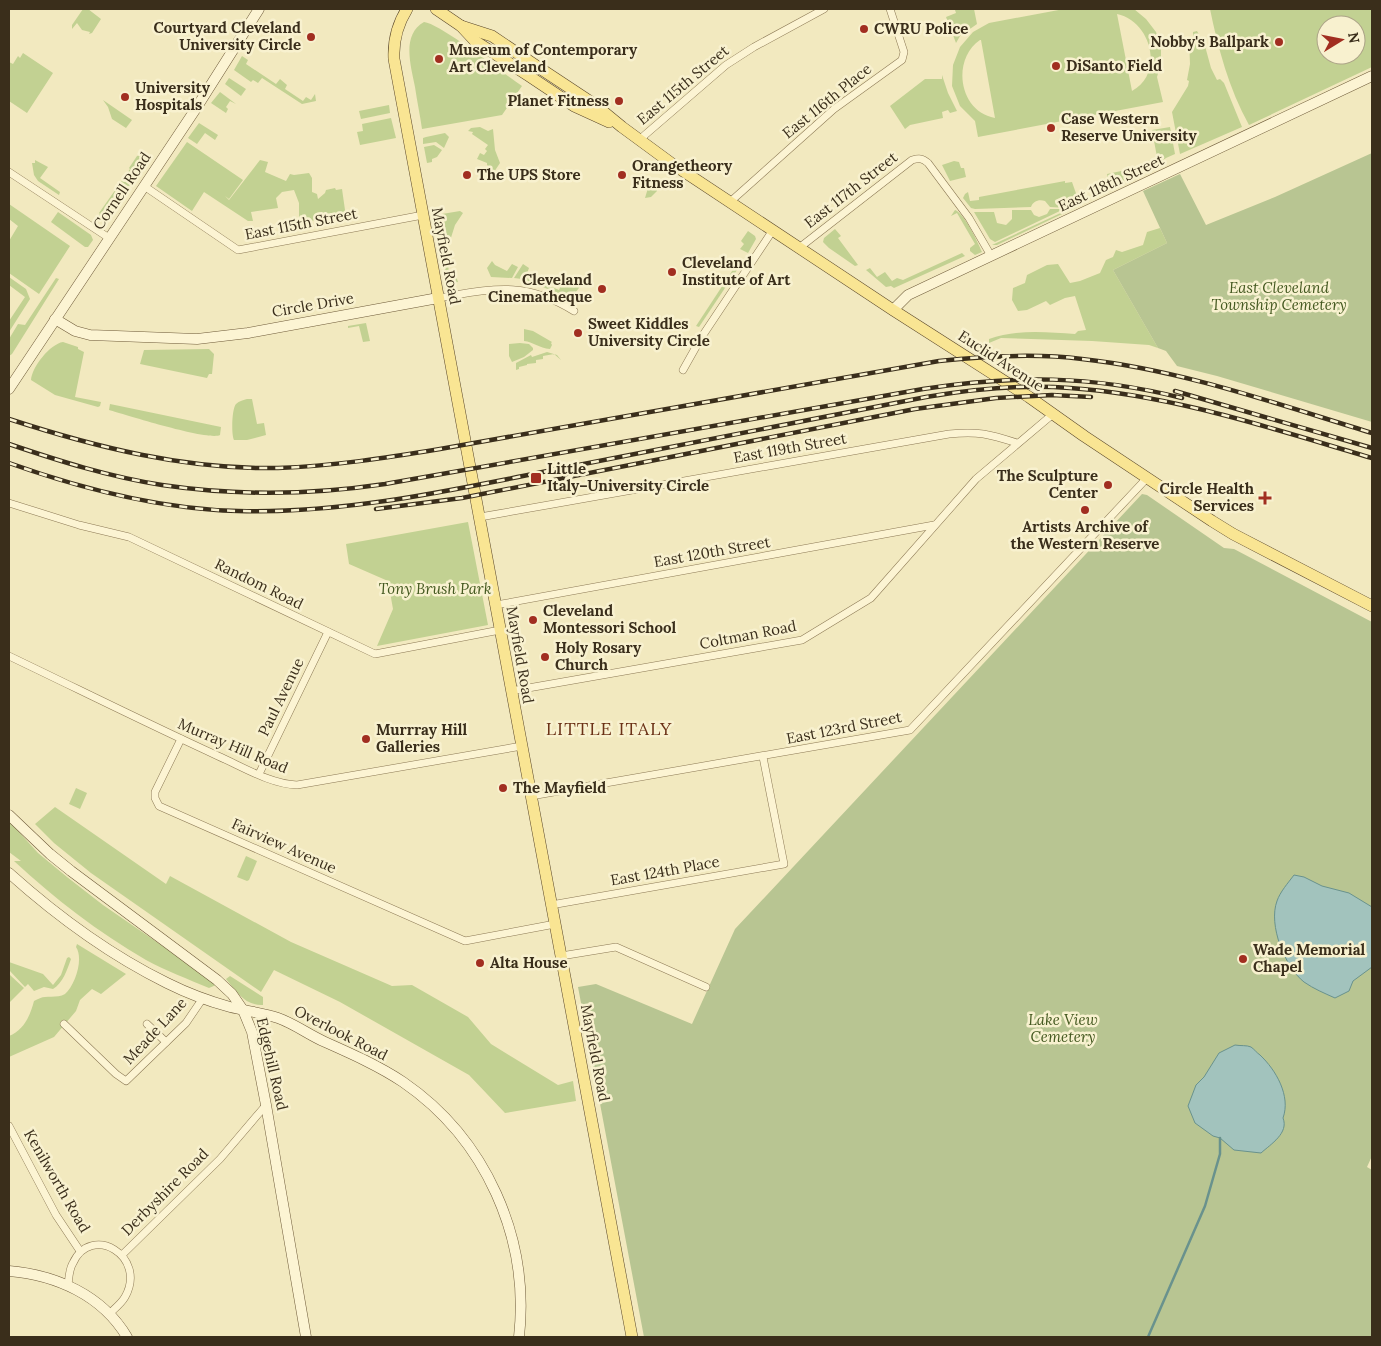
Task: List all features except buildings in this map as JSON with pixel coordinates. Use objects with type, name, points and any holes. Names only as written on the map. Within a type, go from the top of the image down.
[{"type":"main road","name":"Mayfield Road","points":[[407,9],[397,29],[394,59],[632,1337]]},
{"type":"main road","name":"Euclid Avenue","points":[[436,9],[461,26],[475,41],[574,106],[622,127],[730,202],[893,310],[1029,396],[1232,534],[1372,606]]},
{"type":"street","name":"Cornell Road","points":[[10,383],[55,320],[195,110],[259,9]]},
{"type":"street","name":"East 115th Street","points":[[639,140],[730,61],[824,9]]},
{"type":"street","name":"East 116th Place","points":[[730,202],[834,110],[902,60],[904,52],[890,9]]},
{"type":"street","name":"East 118th Street","points":[[893,310],[908,295],[990,254],[1112,200],[1372,76]]},
{"type":"street","name":"East 117th Street","points":[[799,248],[912,160],[918,158],[928,162],[969,218],[990,254]]},
{"type":"street","points":[[9,172],[109,238]]},
{"type":"street","name":"East 115th Street","points":[[144,186],[238,250],[423,215]]},
{"type":"street","points":[[683,370],[773,230]]},
{"type":"street","name":"Circle Drive","points":[[55,320],[75,331],[90,335],[197,339],[248,333],[487,289],[509,288],[536,293],[574,311]]},
{"type":"street","name":"Coltman Road","points":[[511,691],[802,640],[871,598],[976,479],[1016,443],[1053,414]]},
{"type":"street","name":"East 119th Street","points":[[480,517],[949,434],[972,432],[1016,443]]},
{"type":"street","name":"East 123rd Street","points":[[531,796],[910,730],[1147,478]]},
{"type":"street","name":"Random Road","points":[[9,503],[70,523],[129,537],[376,654],[500,630]]},
{"type":"street","name":"East 120th Street","points":[[496,605],[934,525]]},
{"type":"street","name":"Paul Avenue","points":[[259,774],[328,632]]},
{"type":"street","name":"Murray Hill Road","points":[[9,656],[182,739],[280,783],[296,785],[522,746]]},
{"type":"street","name":"Fairview Avenue","points":[[182,739],[155,792],[155,798],[159,806],[465,941],[555,924]]},
{"type":"street","name":"East 124th Place","points":[[552,905],[784,864],[763,757]]},
{"type":"street","name":"Edgehill Road","points":[[9,815],[71,872],[217,980],[232,994],[243,1010],[252,1032],[306,1337]]},
{"type":"street","name":"Overlook Road","points":[[9,873],[49,908],[90,939],[147,972],[203,998],[287,1022],[371,1064],[412,1089],[435,1108],[452,1124],[466,1142],[499,1197],[511,1231],[518,1260],[521,1307],[519,1337]]},
{"type":"street","points":[[561,956],[616,947],[706,987]]},
{"type":"street","name":"Meade Lane","points":[[64,1024],[116,1074],[126,1081],[186,1022],[203,998]]},
{"type":"street","points":[[147,1024],[166,1042]]},
{"type":"street","name":"Derbyshire Road","points":[[108,1314],[125,1297],[129,1286],[129,1268],[123,1254],[220,1159],[266,1105]]},
{"type":"street","name":"Kenilworth Road","points":[[9,1126],[56,1215],[80,1251]]},
{"type":"street","name":"Kenilworth Road","points":[[68,1285],[72,1263],[80,1251],[103,1245],[112,1247],[123,1254]]},
{"type":"street","points":[[9,1271],[38,1275],[68,1285],[90,1298],[108,1314],[127,1337]]},
{"type":"green space","points":[[83,9],[88,9],[101,19],[92,33],[89,34],[90,32],[82,30],[77,23],[72,29],[72,25]]},
{"type":"green space","points":[[974,9],[977,24],[960,36],[956,43],[946,17],[956,13],[955,10]]},
{"type":"green space","name":"DiSanto Field","points":[[1064,9],[1134,9],[1146,19],[1156,32],[1161,47],[1161,63],[1157,77],[1163,102],[978,137],[975,121],[960,106],[952,86],[953,65],[960,47],[973,32],[989,23]],"holes":[[[1117,14],[1129,19],[1138,26],[1150,48],[1151,61],[1148,72],[1142,83],[1132,91]],[[981,40],[995,118],[983,114],[973,106],[963,84],[965,60],[971,49]]]},
{"type":"green space","name":"Nobby's Ballpark","points":[[1210,9],[1372,9],[1372,67],[1249,125],[1230,83]]},
{"type":"green space","points":[[424,22],[458,40],[522,86],[502,115],[422,129],[409,52],[412,35]]},
{"type":"green space","points":[[1197,31],[1205,46],[1211,68],[1217,80],[1220,79],[1224,83],[1242,127],[1180,154],[1172,112],[1188,86],[1189,81],[1187,80],[1190,64],[1189,39],[1193,40],[1193,32]]},
{"type":"green space","points":[[23,53],[53,73],[27,113],[9,101],[9,62],[13,64],[18,56],[20,58]]},
{"type":"green space","points":[[242,56],[248,60],[246,64],[276,84],[280,79],[287,85],[285,89],[303,101],[306,97],[311,100],[315,94],[316,101],[302,104],[262,78],[258,83],[253,80],[251,82],[234,70]]},
{"type":"green space","points":[[942,75],[957,111],[950,113],[948,110],[942,112],[943,118],[910,125],[905,129],[890,106],[925,79],[942,79]]},
{"type":"green space","points":[[229,78],[246,89],[241,96],[225,84]]},
{"type":"green space","points":[[220,92],[236,104],[230,101],[226,107],[228,109],[226,113],[211,103]]},
{"type":"green space","points":[[103,100],[132,120],[126,128],[112,119],[108,107]]},
{"type":"green space","points":[[389,105],[390,113],[361,119],[359,111]]},
{"type":"green space","points":[[391,118],[396,138],[360,145],[357,132],[363,131],[362,124]]},
{"type":"green space","points":[[199,123],[218,135],[215,140],[205,133],[197,144],[188,138]]},
{"type":"green space","points":[[480,127],[488,131],[493,129],[495,150],[500,163],[492,175],[488,172],[491,168],[487,163],[477,159],[480,153],[484,155],[488,145],[472,134],[473,132],[468,131],[471,128]]},
{"type":"green space","points":[[1170,127],[1175,154],[1154,167],[1110,187],[1107,174],[1150,165],[1149,161],[1157,157],[1152,130]]},
{"type":"green space","points":[[445,133],[449,137],[444,148],[436,142],[423,144],[423,138]]},
{"type":"green space","points":[[187,142],[243,180],[229,199],[225,196],[229,200],[260,160],[268,162],[265,172],[286,181],[290,174],[309,173],[312,178],[312,192],[317,194],[318,199],[326,190],[342,189],[346,217],[299,222],[299,203],[294,190],[282,192],[276,198],[278,208],[251,212],[253,221],[248,221],[204,192],[192,211],[156,186]]},
{"type":"green space","points":[[434,145],[442,150],[437,157],[432,159],[432,162],[427,163],[424,147]]},
{"type":"green space","name":"East Cleveland Township Cemetery","points":[[1372,153],[1372,422],[1177,366],[1166,351],[1158,348],[1113,270],[1167,243],[1143,191],[1180,174],[1206,225],[1275,197]]},
{"type":"green space","points":[[141,155],[146,158],[145,163],[107,220],[102,221],[94,218],[97,218],[100,214],[137,156]]},
{"type":"green space","points":[[35,160],[48,167],[40,178],[60,192],[59,195],[38,181],[34,175],[32,163],[35,163]]},
{"type":"green space","points":[[954,161],[959,162],[961,168],[964,168],[966,177],[950,181],[942,165]]},
{"type":"green space","points":[[651,178],[657,182],[657,191],[651,197],[645,198]]},
{"type":"green space","points":[[1065,181],[1065,183],[1072,182],[1079,202],[1067,208],[1050,207],[1045,201],[1041,200],[1036,201],[1031,207],[975,209],[971,208],[963,198],[968,192],[970,201],[979,200],[979,197]]},
{"type":"green space","points":[[9,204],[70,246],[39,294],[9,273],[9,241],[18,226],[9,219]]},
{"type":"green space","points":[[1078,205],[997,245],[992,245]]},
{"type":"green space","points":[[1050,209],[1064,209],[995,242],[990,239],[974,212],[994,212],[997,223],[1006,225],[1012,219],[1012,210],[1031,210],[1034,215],[1039,217],[1047,214]]},
{"type":"green space","points":[[955,210],[959,212],[966,222],[982,252],[975,255],[970,251],[970,248],[975,244],[957,213],[951,216]]},
{"type":"green space","points":[[460,211],[463,213],[455,225],[449,244],[445,249],[450,277],[456,276],[458,282],[451,283],[446,278],[436,215]]},
{"type":"green space","points":[[58,212],[91,235],[93,240],[88,247],[85,247],[51,222]]},
{"type":"green space","points":[[1160,228],[1167,243],[1113,270],[1158,348],[1149,345],[1092,341],[1001,338],[989,343],[989,339],[1009,334],[1031,332],[1075,334],[1078,331],[1086,330],[1075,296],[1065,298],[1050,305],[1046,301],[1027,310],[1018,311],[1012,300],[1013,288],[1025,283],[1027,275],[1047,265],[1058,264],[1070,283],[1100,273],[1106,260],[1113,257],[1116,250],[1122,252],[1143,245],[1147,232]]},
{"type":"green space","points":[[835,229],[841,236],[838,238],[858,265],[855,266],[823,242],[824,238]]},
{"type":"green space","points":[[748,231],[756,239],[748,253],[740,249],[744,244],[741,241]]},
{"type":"green space","points":[[962,253],[965,256],[894,288],[891,286],[886,287],[866,270],[870,268],[877,277],[885,272],[892,281],[897,278],[903,280]]},
{"type":"green space","points":[[740,259],[743,261],[699,327],[696,326]]},
{"type":"green space","points":[[492,261],[495,265],[507,271],[512,264],[518,267],[512,278],[491,277],[487,268]]},
{"type":"green space","points":[[523,264],[529,268],[526,276],[559,290],[562,283],[573,279],[569,275],[582,284],[572,297],[568,298],[522,279],[514,278]]},
{"type":"green space","points":[[9,277],[26,289],[30,299],[9,332],[9,321],[25,297],[9,285]]},
{"type":"green space","points":[[56,278],[59,279],[9,356],[9,339],[18,324],[25,325]]},
{"type":"green space","points":[[366,323],[370,341],[363,342],[359,326],[348,328],[348,326]]},
{"type":"green space","points":[[524,329],[533,331],[552,342],[550,349],[524,341]]},
{"type":"green space","points":[[63,342],[78,347],[78,349],[84,352],[75,397],[101,402],[100,406],[55,395],[31,380],[38,363],[47,351]]},
{"type":"green space","points":[[509,344],[529,344],[533,350],[524,357],[512,362],[509,356]]},
{"type":"green space","points":[[209,349],[214,354],[212,374],[209,374],[207,378],[140,364],[144,350]]},
{"type":"green space","points":[[547,352],[554,354],[543,356],[543,359],[536,360],[536,363],[527,364],[516,370],[516,363],[531,355],[532,357]]},
{"type":"green space","points":[[247,399],[252,399],[257,424],[264,423],[266,435],[247,440],[234,440],[232,427],[235,406]]},
{"type":"green space","points":[[110,404],[221,427],[220,435],[200,434],[149,422],[109,410]]},
{"type":"green space","name":"Lake View Cemetery","points":[[1142,494],[1147,495],[1224,548],[1234,549],[1372,622],[1372,1156],[1367,1167],[1372,1170],[1372,1337],[644,1337],[578,987],[596,984],[692,1024],[735,929]]},
{"type":"green space","name":"Tony Brush Park","points":[[468,522],[488,625],[377,646],[393,609],[388,581],[349,564],[346,544]]},
{"type":"green space","points":[[76,788],[87,793],[80,809],[69,804]]},
{"type":"green space","points":[[55,807],[166,884],[170,876],[291,942],[392,986],[412,985],[468,1017],[491,1044],[558,1085],[573,1081],[576,1101],[505,1113],[469,1075],[340,1002],[274,970],[261,992],[91,873],[54,843],[35,824]]},
{"type":"green space","points":[[9,821],[38,853],[67,877],[103,905],[216,985],[209,988],[146,960],[111,938],[61,902],[14,861],[21,861],[9,852]]},
{"type":"green space","points":[[246,856],[257,861],[247,881],[237,877]]},
{"type":"green space","points":[[77,944],[126,974],[101,994],[92,989],[80,1000],[76,1011],[54,1037],[9,1057],[9,1036],[19,1030],[26,1022],[34,1001],[44,997],[63,995],[69,990],[79,965]]},
{"type":"green space","points":[[69,957],[71,959],[64,976],[53,989],[44,987],[34,991],[28,984],[25,987],[9,970],[9,962],[43,974],[53,985],[61,975]]},
{"type":"green space","points":[[9,976],[24,988],[9,1003]]},
{"type":"green space","points":[[230,976],[263,997],[263,1005],[251,1003],[237,993],[226,979]]},
{"type":"water","points":[[1294,875],[1304,877],[1322,886],[1349,893],[1372,907],[1372,967],[1353,981],[1349,991],[1335,998],[1304,982],[1290,966],[1280,945],[1275,922],[1277,901]]},
{"type":"water","points":[[1235,1045],[1251,1047],[1260,1055],[1276,1076],[1283,1092],[1285,1101],[1284,1129],[1278,1138],[1261,1153],[1234,1150],[1220,1138],[1213,1136],[1195,1123],[1188,1106],[1196,1085],[1204,1077],[1219,1053]]},
{"type":"waterway","points":[[1148,1337],[1205,1206],[1220,1154],[1220,1138]]},
{"type":"railway","points":[[9,419],[74,439],[175,461],[244,468],[299,467],[359,461],[440,449],[939,361],[1028,356],[1082,359],[1156,371],[1229,389],[1372,433]]},
{"type":"railway","points":[[9,444],[85,468],[123,478],[162,485],[218,491],[302,492],[385,484],[957,384],[1022,380],[1084,381],[1148,390],[1182,398]]},
{"type":"railway","points":[[9,463],[93,489],[151,502],[238,511],[319,509],[359,505],[439,492],[926,397],[1016,387],[1070,388],[1147,398],[1260,425],[1372,458]]},
{"type":"railway","points":[[1175,391],[1372,448]]},
{"type":"railway","points":[[376,509],[462,498],[915,409],[996,398],[1052,395],[1091,397]]},
{"type":"place","name":"CWRU Police","points":[[864,29]]},
{"type":"place","name":"Courtyard Cleveland University Circle","points":[[311,37]]},
{"type":"place","name":"Nobby's Ballpark","points":[[1279,42]]},
{"type":"place","name":"Museum of Contemporary Art Cleveland","points":[[439,59]]},
{"type":"place","name":"DiSanto Field","points":[[1056,66]]},
{"type":"place","name":"University Hospitals","points":[[125,97]]},
{"type":"place","name":"Planet Fitness","points":[[619,101]]},
{"type":"place","name":"Case Western Reserve University","points":[[1051,128]]},
{"type":"place","name":"The UPS Store","points":[[467,175]]},
{"type":"place","name":"Orangetheory Fitness","points":[[622,175]]},
{"type":"place","name":"Cleveland Institute of Art","points":[[672,272]]},
{"type":"place","name":"Cleveland Cinematheque","points":[[602,289]]},
{"type":"place","name":"Sweet Kiddles University Circle","points":[[578,333]]},
{"type":"place","name":"Little Italy–University Circle","points":[[536,478]]},
{"type":"place","name":"The Sculpture Center","points":[[1108,485]]},
{"type":"place","name":"Circle Health Services","points":[[1265,498]]},
{"type":"place","name":"Artists Archive of the Western Reserve","points":[[1085,510]]},
{"type":"place","name":"Cleveland Montessori School","points":[[533,620]]},
{"type":"place","name":"Holy Rosary Church","points":[[545,657]]},
{"type":"place","name":"Murrray Hill Galleries","points":[[366,739]]},
{"type":"place","name":"The Mayfield","points":[[503,788]]},
{"type":"place","name":"Wade Memorial Chapel","points":[[1243,959]]},
{"type":"place","name":"Alta House","points":[[480,963]]},
{"type":"district","name":"LITTLE ITALY","points":[[609,729]]}]
